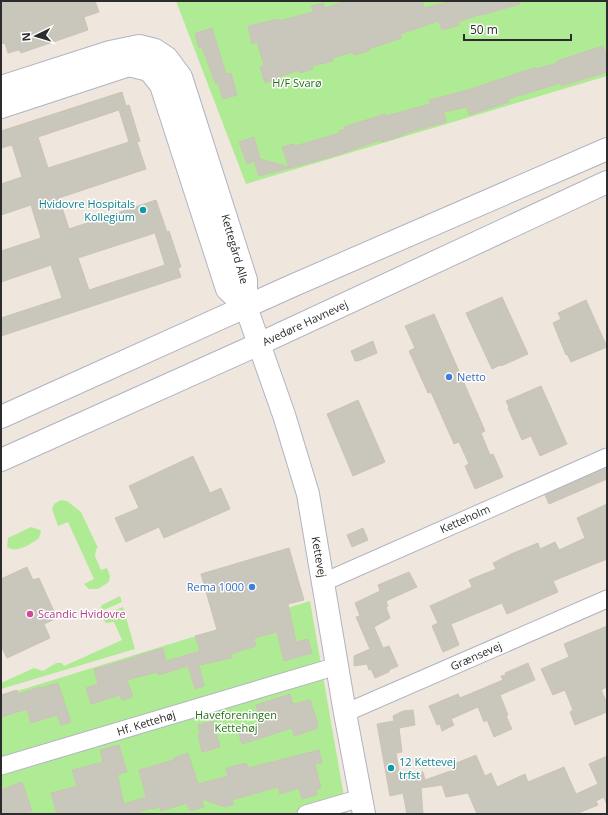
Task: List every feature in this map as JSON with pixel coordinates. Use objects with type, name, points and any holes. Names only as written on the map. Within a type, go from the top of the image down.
[{"type":"street","name":"Kettegård Alle","points":[[1,87],[110,52],[139,46],[155,50],[167,58],[181,77],[246,280],[246,307]]},
{"type":"street","name":"Kettegård Alle","points":[[1,108],[129,65],[149,70],[161,85],[227,288],[246,307]]},
{"type":"street","points":[[1,418],[454,214],[607,149]]},
{"type":"street","name":"Avedøre Havnevej","points":[[1,460],[259,344],[607,182]]},
{"type":"street","name":"Kettevej","points":[[246,307],[284,415],[308,494],[362,806]]},
{"type":"street","name":"Ketteholm","points":[[324,582],[607,457]]},
{"type":"street","name":"Grænsevej","points":[[345,713],[607,599]]},
{"type":"street","name":"Hf. Kettehøj","points":[[1,766],[337,666]]},
{"type":"street","points":[[306,814],[362,806]]},
{"type":"green space","name":"H/F Svarø","points":[[176,1],[607,1],[607,76],[246,184]]},
{"type":"green space","points":[[61,500],[67,501],[81,512],[98,548],[96,549],[95,556],[101,570],[107,568],[110,576],[109,582],[98,589],[89,589],[84,584],[94,579],[68,522],[58,526],[52,509],[54,504]]},
{"type":"green space","points":[[31,527],[40,530],[41,532],[39,538],[19,549],[11,549],[7,547],[8,538]]},
{"type":"green space","points":[[120,596],[122,602],[99,612],[102,605]]},
{"type":"green space","name":"Haveforeningen Kettehøj","points":[[310,601],[347,814],[1,814],[1,696]]},
{"type":"green space","points":[[123,607],[135,649],[1,689],[1,683],[34,668],[43,671],[56,663],[62,663],[64,666],[122,640],[114,622],[106,623],[101,616]]},
{"type":"building","points":[[1,1],[95,1],[99,12],[84,17],[88,30],[21,53],[19,50],[8,53],[5,43],[1,44]]},
{"type":"building","points":[[346,1],[422,1],[424,8],[452,1],[519,1],[520,4],[482,15],[481,14],[458,22],[459,25],[442,30],[439,21],[400,34],[402,38],[368,49],[369,51],[354,55],[353,52],[332,58],[333,61],[312,66],[313,69],[300,73],[299,70],[279,77],[279,79],[265,83],[260,67],[264,65],[257,42],[252,44],[248,26],[279,19],[279,21],[313,12],[311,6],[323,3],[325,8]]},
{"type":"building","points":[[212,28],[226,74],[231,73],[237,95],[223,99],[218,83],[216,84],[202,47],[199,48],[195,35],[196,33]]},
{"type":"building","points":[[603,46],[607,56],[607,72],[561,86],[561,83],[508,99],[509,102],[469,115],[467,107],[444,112],[446,122],[381,142],[380,140],[335,156],[259,176],[254,161],[247,164],[239,142],[254,137],[260,159],[289,167],[282,147],[294,144],[295,146],[340,133],[339,131],[345,129],[344,127],[385,114],[386,116],[430,104],[429,100],[468,90],[536,67],[536,69],[558,63],[557,61]]},
{"type":"building","name":"Hvidovre Hospitals Kollegium","points":[[122,92],[126,106],[129,105],[140,141],[137,142],[146,169],[59,198],[69,229],[156,200],[167,232],[169,231],[181,267],[178,268],[181,277],[1,336],[1,318],[62,298],[51,265],[1,282],[1,251],[41,238],[31,205],[1,215],[1,184],[22,177],[12,145],[1,148],[1,131]],"holes":[[[119,110],[129,142],[48,168],[38,137]],[[155,233],[165,265],[89,290],[78,258]]]},
{"type":"building","points":[[502,297],[528,354],[492,369],[466,313]]},
{"type":"building","points":[[586,300],[607,347],[571,362],[567,354],[566,355],[553,323],[561,319],[558,313]]},
{"type":"building","points":[[434,314],[485,431],[481,433],[490,455],[493,454],[503,477],[475,489],[465,466],[469,464],[459,442],[454,444],[431,392],[428,393],[409,351],[415,348],[405,326]]},
{"type":"building","points":[[373,341],[377,353],[355,361],[351,351]]},
{"type":"building","points":[[541,386],[567,444],[540,456],[531,436],[522,440],[506,401]]},
{"type":"building","points":[[358,400],[385,462],[353,476],[327,414]]},
{"type":"building","points":[[193,456],[210,493],[221,488],[230,509],[164,538],[159,527],[126,542],[115,518],[139,508],[129,486]]},
{"type":"building","points":[[607,468],[607,479],[549,504],[545,495]]},
{"type":"building","points":[[607,504],[607,559],[553,581],[558,592],[507,614],[502,603],[451,624],[459,645],[443,652],[432,626],[438,623],[430,606],[472,587],[469,580],[496,569],[493,563],[511,554],[538,543],[540,549],[555,542],[559,550],[585,538],[577,518]]},
{"type":"building","points":[[363,528],[368,540],[352,547],[347,535]]},
{"type":"building","points":[[289,548],[304,600],[288,604],[296,642],[308,639],[312,653],[284,661],[277,632],[254,638],[256,646],[231,654],[232,658],[199,665],[204,686],[195,689],[188,666],[158,675],[157,672],[127,680],[133,697],[122,700],[120,695],[91,704],[86,688],[98,684],[94,669],[163,648],[166,661],[200,651],[195,636],[217,630],[201,574]]},
{"type":"building","name":"Scandic Hvidovre","points":[[27,567],[33,580],[39,578],[57,618],[44,624],[50,638],[7,658],[1,646],[1,579]]},
{"type":"building","points":[[409,572],[417,587],[386,601],[388,606],[386,607],[390,618],[374,627],[383,648],[389,646],[398,666],[375,678],[371,669],[369,670],[367,664],[354,666],[354,656],[370,649],[356,617],[360,616],[355,603],[380,591],[378,585]]},
{"type":"building","points":[[607,626],[607,687],[601,690],[607,703],[607,712],[575,725],[570,712],[573,710],[565,690],[553,695],[541,669],[569,657],[564,644]]},
{"type":"building","points":[[528,663],[535,680],[500,695],[508,715],[506,716],[512,729],[494,737],[487,720],[484,722],[478,707],[451,719],[454,725],[442,731],[440,724],[437,725],[429,706],[458,694],[460,698],[503,680],[501,676],[506,675],[505,673]]},
{"type":"building","points":[[58,683],[71,722],[61,725],[57,715],[31,723],[27,709],[1,717],[1,695],[17,690],[18,694]]},
{"type":"building","points":[[290,694],[293,704],[310,700],[318,728],[294,736],[292,728],[242,744],[238,731],[258,725],[254,712],[258,711],[256,705]]},
{"type":"building","points":[[413,710],[415,725],[399,728],[402,752],[396,753],[400,776],[423,772],[425,780],[456,769],[454,764],[476,755],[485,776],[491,773],[497,787],[525,774],[528,782],[564,767],[576,794],[598,784],[589,764],[607,756],[607,806],[604,797],[596,801],[598,805],[576,814],[477,814],[468,793],[446,797],[442,785],[421,788],[423,814],[407,814],[403,793],[390,796],[377,724],[394,721],[393,716],[403,711]]},
{"type":"building","points":[[213,721],[220,747],[202,752],[198,734],[200,733],[198,725]]},
{"type":"building","points":[[119,745],[127,772],[118,774],[124,804],[146,797],[139,770],[174,760],[173,758],[188,753],[198,784],[228,776],[226,768],[246,763],[248,768],[319,750],[322,763],[315,764],[321,788],[316,790],[317,795],[302,799],[299,788],[280,794],[278,787],[232,800],[234,804],[225,807],[202,799],[204,807],[190,811],[187,803],[161,811],[160,807],[133,814],[57,814],[51,793],[77,786],[72,770],[103,762],[100,750]]},
{"type":"building","points":[[22,782],[32,811],[22,814],[1,814],[1,790]]},
{"type":"place","name":"Hvidovre Hospitals Kollegium","points":[[143,210]]},
{"type":"place","name":"Netto","points":[[449,377]]},
{"type":"place","name":"Rema 1000","points":[[252,587]]},
{"type":"place","name":"Scandic Hvidovre","points":[[30,614]]},
{"type":"place","name":"12 Kettevej trfst","points":[[391,768]]}]
